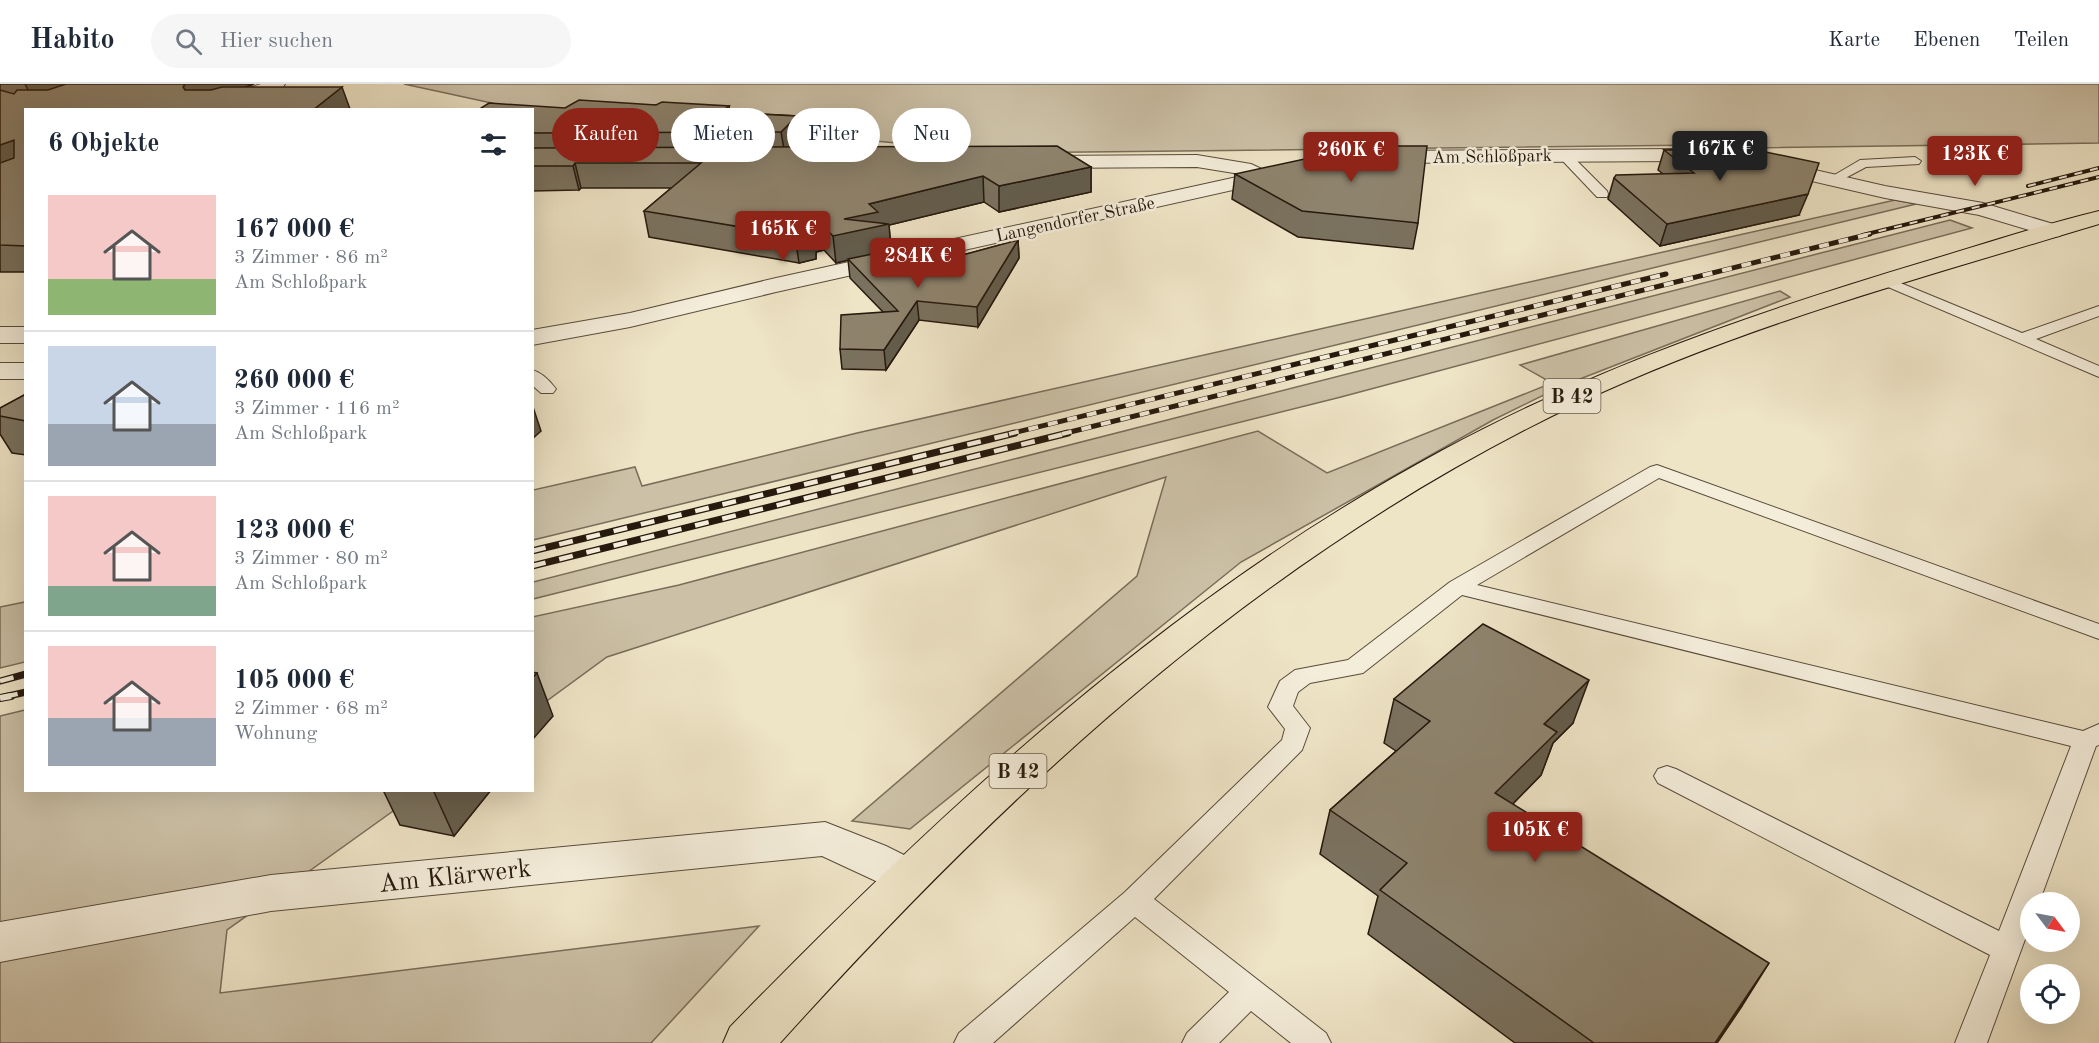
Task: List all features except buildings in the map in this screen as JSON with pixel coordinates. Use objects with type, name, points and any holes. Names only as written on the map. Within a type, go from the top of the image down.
[{"type":"main road","name":"B 42","points":[[748,1043],[906,877],[999,788],[1163,649],[1244,588],[1390,492],[1520,421],[1623,374],[1724,336],[1886,281],[2099,217]]},
{"type":"street","points":[[208,108],[277,84]]},
{"type":"street","name":"Am Schloßpark","points":[[1362,158],[1679,155],[1726,159]]},
{"type":"street","points":[[1017,162],[1197,161],[1251,170],[1266,177],[1297,170]]},
{"type":"street","points":[[1752,163],[1983,209],[2052,231]]},
{"type":"street","name":"Langendorfer Straße","points":[[534,338],[630,320],[776,285],[1266,177]]},
{"type":"street","points":[[0,335],[24,335]]},
{"type":"street","points":[[0,371],[24,371]]},
{"type":"street","name":"Am Klärwerk","points":[[0,942],[271,892],[825,839],[871,858],[906,877]]},
{"type":"lane","points":[[1564,155],[1602,194]]},
{"type":"lane","points":[[1832,180],[1864,163],[1915,161]]},
{"type":"lane","points":[[1886,281],[2099,372]]},
{"type":"lane","points":[[2022,339],[2099,311]]},
{"type":"lane","points":[[534,377],[547,389]]},
{"type":"lane","points":[[970,1043],[1135,900],[1293,744],[1298,728],[1280,707],[1287,687],[1303,676],[1356,667],[1458,587],[1657,471],[2099,632]]},
{"type":"lane","points":[[1458,587],[2093,737],[1971,1043]]},
{"type":"lane","points":[[1667,776],[2007,949]]},
{"type":"lane","points":[[1135,900],[1315,1043]]},
{"type":"lane","points":[[1198,1043],[1250,992]]},
{"type":"shaded area","points":[[404,84],[2099,84],[2099,143],[1004,153],[971,150],[971,108],[892,108],[892,143],[880,141],[880,108],[787,108],[787,133],[775,132],[775,108],[671,108],[671,122],[659,121],[659,108],[552,108],[552,111],[521,108]]},
{"type":"shaded area","points":[[1895,200],[1916,204],[534,540],[534,490],[635,467],[642,486],[857,433]]},
{"type":"shaded area","points":[[1950,220],[1972,228],[1341,397],[534,599],[534,582]]},
{"type":"shaded area","points":[[1780,291],[1790,297],[1562,386],[1493,420],[1241,562],[910,829],[852,821],[1137,576],[1166,477],[607,657],[534,710],[534,617],[679,585],[1258,431],[1327,473],[1552,383],[1520,365]]},
{"type":"shaded area","points":[[24,602],[24,662],[0,668],[0,607]]},
{"type":"shaded area","points":[[24,710],[24,792],[420,792],[227,930],[220,993],[759,926],[651,1043],[0,1043],[0,716]]},
{"type":"railway","points":[[2028,186],[2099,168]]},
{"type":"railway","points":[[1863,235],[2099,177]]},
{"type":"railway","points":[[1062,434],[1870,234]]},
{"type":"railway","points":[[1009,434],[1666,274]]},
{"type":"railway","points":[[534,551],[1015,433]]},
{"type":"railway","points":[[534,566],[1068,433]]},
{"type":"railway","points":[[0,681],[24,675]]},
{"type":"railway","points":[[4,697],[24,692]]},
{"type":"railway","points":[[0,698],[11,696]]}]
